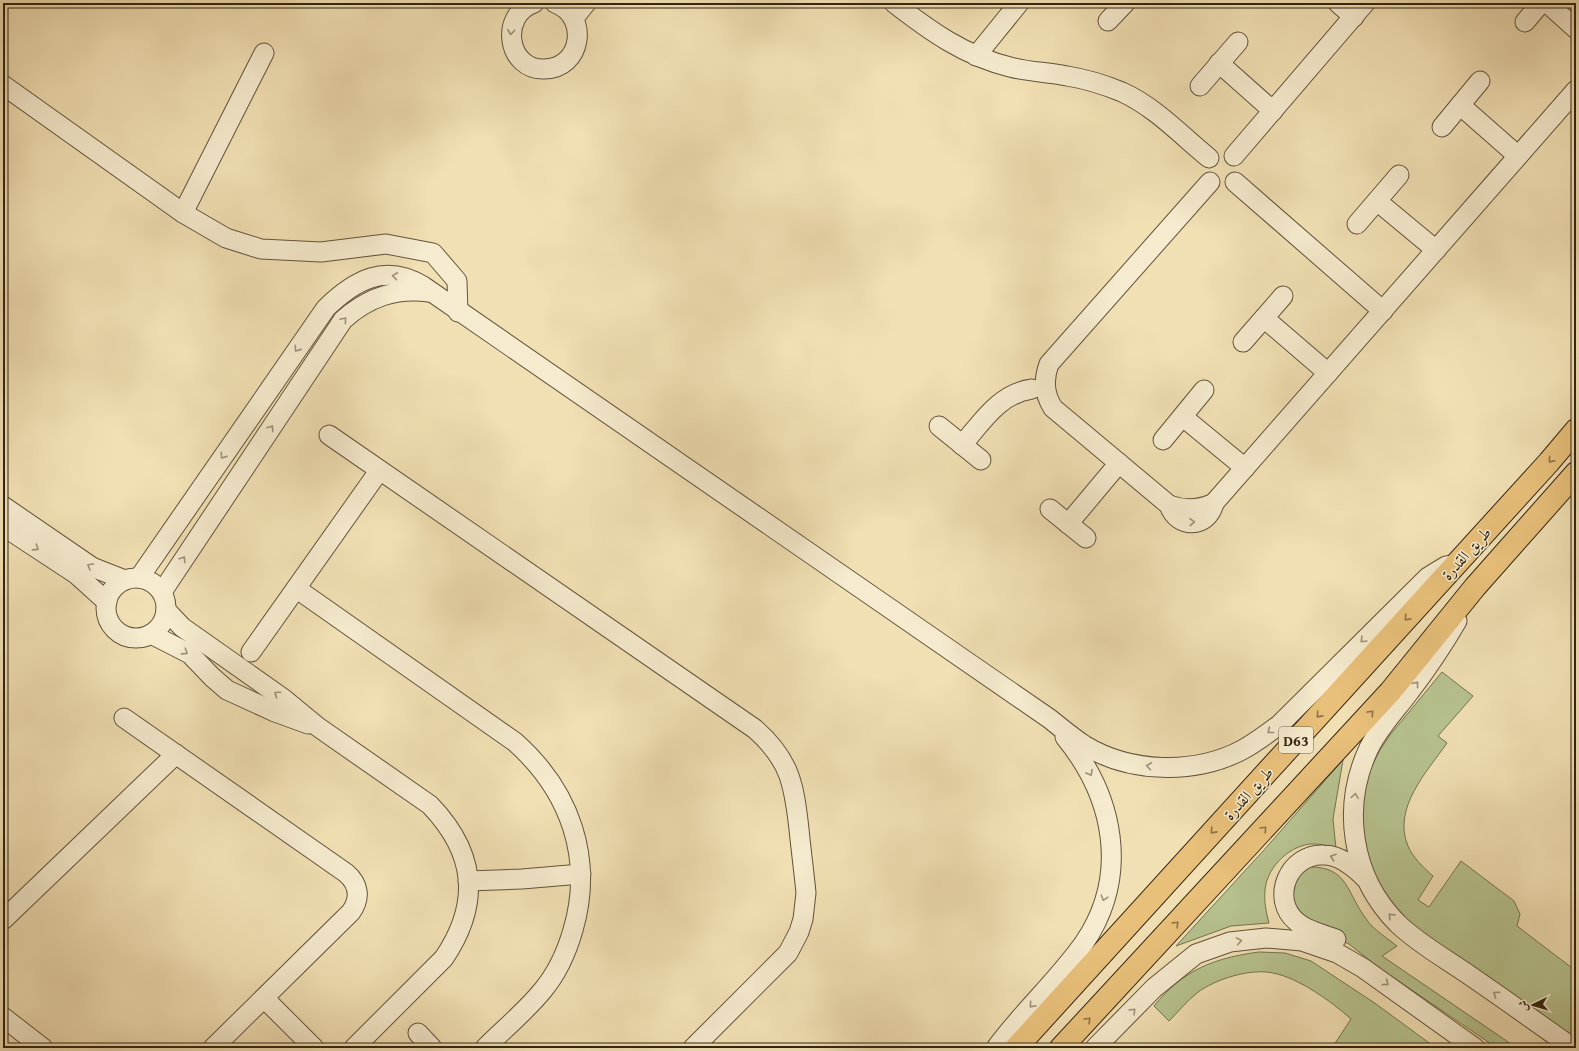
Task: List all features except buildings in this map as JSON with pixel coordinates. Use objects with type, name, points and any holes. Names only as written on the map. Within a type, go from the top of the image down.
[{"type":"main road","name":"طريق القدرة","points":[[1016,1048],[1457,564],[1576,430]]},
{"type":"main road","name":"طريق القدرة","points":[[1060,1048],[1390,692],[1475,587],[1576,473]]},
{"type":"street","points":[[534,3],[523,9],[516,16],[510,36],[512,46],[517,56],[524,63],[534,68],[544,69],[554,68],[571,57],[576,48],[578,38],[574,18],[568,10],[555,3]]},
{"type":"street","points":[[574,18],[586,3]]},
{"type":"street","points":[[894,3],[936,34],[976,56],[1011,67],[1069,76],[1090,81],[1123,93],[1153,111],[1209,158]]},
{"type":"street","points":[[976,56],[1019,3]]},
{"type":"street","points":[[1108,21],[1125,3]]},
{"type":"street","points":[[1234,156],[1359,10],[1338,3]]},
{"type":"street","points":[[1525,22],[1541,3]]},
{"type":"street","points":[[1547,3],[1576,29]]},
{"type":"street","points":[[1200,86],[1238,42]]},
{"type":"street","points":[[183,213],[264,53]]},
{"type":"street","points":[[1219,63],[1273,111]]},
{"type":"street","points":[[1442,128],[1480,81]]},
{"type":"street","points":[[3,85],[183,213],[226,238],[261,249],[321,252],[386,244],[433,253],[457,281],[458,312]]},
{"type":"street","points":[[1049,364],[1045,379],[1045,386],[1049,402],[1053,408],[1169,505],[1171,511],[1180,520],[1192,524],[1204,520],[1209,515],[1214,503],[1576,90]]},
{"type":"street","points":[[1460,105],[1518,156]]},
{"type":"street","points":[[1221,152],[1234,156],[1240,169],[1235,182],[1226,187],[1220,187],[1210,182],[1205,173],[1205,168],[1209,158],[1221,152]]},
{"type":"street","points":[[1357,224],[1399,175]]},
{"type":"street","points":[[1053,408],[1041,404],[1032,389],[1032,382],[1038,370],[1049,364],[1210,182]]},
{"type":"street","points":[[1235,182],[1383,311]]},
{"type":"street","points":[[1377,201],[1436,250]]},
{"type":"street","points":[[430,292],[403,290],[389,293],[364,303],[343,320],[164,601],[164,619],[159,628],[151,634],[142,637],[132,637],[115,629],[107,612],[107,602],[110,593],[117,585],[132,579],[317,320],[337,297],[359,282],[387,274],[396,275],[414,281],[430,292],[458,312],[1050,719],[1084,745],[1105,755],[1127,762],[1150,766],[1174,767],[1197,765],[1219,759],[1241,750],[1261,739],[1279,724],[1428,577],[1446,566],[1457,564]]},
{"type":"street","points":[[1242,342],[1283,296]]},
{"type":"street","points":[[1264,318],[1328,373]]},
{"type":"street","points":[[962,445],[1003,400],[1017,392],[1032,389]]},
{"type":"street","points":[[1163,440],[1204,390]]},
{"type":"street","points":[[1183,416],[1245,468]]},
{"type":"street","points":[[939,426],[981,460]]},
{"type":"street","points":[[329,435],[379,471],[755,729],[766,739],[785,764],[795,794],[806,893],[806,906],[800,932],[780,963],[694,1048]]},
{"type":"street","points":[[1068,524],[1119,464]]},
{"type":"street","points":[[251,652],[379,471]]},
{"type":"street","points":[[3,506],[92,567],[132,579],[152,582],[182,627],[290,704],[318,727],[430,805],[445,821],[457,839],[464,860],[468,881],[468,902],[463,922],[455,941],[444,958],[354,1048]]},
{"type":"street","points":[[1050,509],[1086,538]]},
{"type":"street","points":[[3,526],[76,574],[107,602]]},
{"type":"street","points":[[1475,587],[1436,655],[1384,723],[1370,747],[1363,763],[1355,796],[1353,829],[1355,846],[1365,878],[1374,895],[1399,924],[1574,1048]]},
{"type":"street","points":[[297,589],[515,742],[531,755],[548,777],[566,807],[578,846],[581,874],[575,922],[570,941],[554,974],[543,990],[485,1048]]},
{"type":"street","points":[[151,634],[190,654],[227,690],[275,712],[318,727]]},
{"type":"street","points":[[227,690],[241,669]]},
{"type":"street","points":[[124,718],[346,873],[356,884],[358,898],[352,912],[213,1048]]},
{"type":"street","points":[[996,1048],[1085,942],[1100,911],[1109,878],[1111,862],[1110,833],[1100,795],[1079,755],[1050,719]]},
{"type":"street","points":[[3,920],[176,754]]},
{"type":"street","points":[[1365,878],[1347,863],[1325,854],[1316,855],[1308,858],[1293,868],[1286,879],[1283,892],[1286,909],[1297,922],[1354,949],[1362,958],[1367,970]]},
{"type":"street","points":[[468,881],[522,880],[581,874]]},
{"type":"street","points":[[1095,1048],[1154,988],[1196,954],[1230,942],[1266,938],[1302,941],[1337,953],[1367,970],[1475,1048]]},
{"type":"street","points":[[264,998],[314,1048]]},
{"type":"street","points":[[3,1017],[43,1048]]},
{"type":"street","points":[[418,1033],[432,1048]]},
{"type":"green space","points":[[1442,672],[1473,696],[1438,736],[1447,743],[1422,778],[1408,804],[1404,832],[1408,846],[1416,859],[1433,876],[1418,900],[1429,907],[1461,861],[1514,901],[1520,914],[1517,926],[1576,971],[1576,1025],[1570,1035],[1417,932],[1383,897],[1363,849],[1361,799],[1368,774],[1380,750],[1390,735]]},
{"type":"green space","points":[[1343,760],[1333,819],[1336,849],[1320,844],[1306,845],[1298,847],[1282,858],[1270,873],[1265,890],[1269,923],[1231,926],[1176,946],[1264,850]]},
{"type":"green space","points":[[1308,867],[1332,871],[1345,883],[1360,910],[1370,924],[1397,946],[1382,956],[1517,1048],[1497,1048],[1378,967],[1349,944],[1300,922],[1288,894],[1290,882]]},
{"type":"green space","points":[[1259,952],[1285,953],[1311,961],[1376,1004],[1436,1048],[1332,1048],[1351,1019],[1325,998],[1304,985],[1273,973],[1244,973],[1213,983],[1193,996],[1169,1021],[1154,1006],[1176,983],[1200,968],[1228,958]]}]
